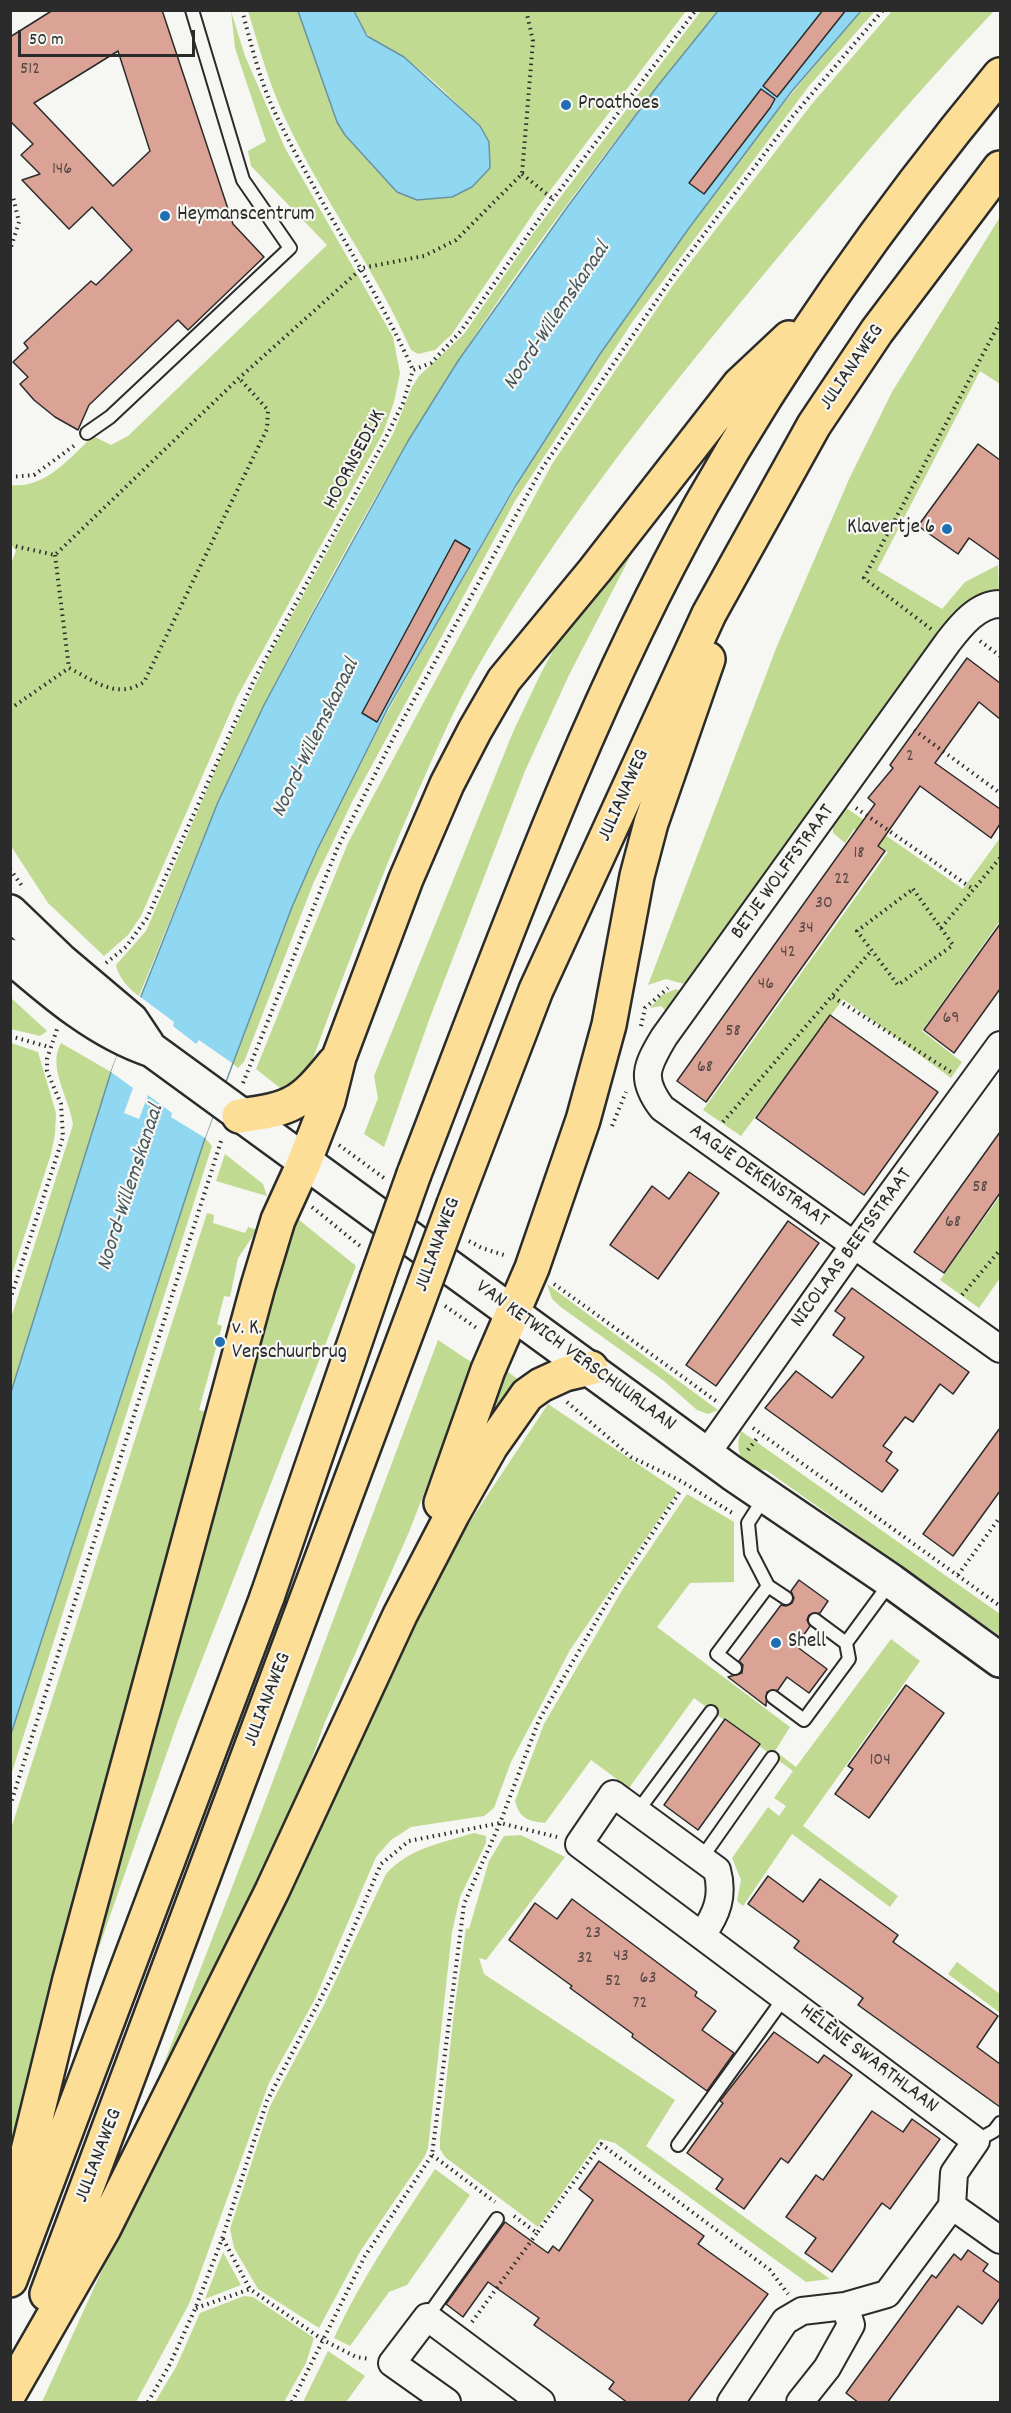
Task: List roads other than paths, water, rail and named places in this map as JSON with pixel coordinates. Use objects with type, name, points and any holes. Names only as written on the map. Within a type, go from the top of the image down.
[{"type":"highway","name":"JULIANAWEG","points":[[10,2280],[267,1597],[377,1278],[400,1177],[605,697],[702,504],[761,404],[827,301],[878,229],[1000,75]]},
{"type":"highway","name":"JULIANAWEG","points":[[10,2390],[428,1305],[536,990],[708,614],[814,425],[877,331],[1000,168]]},
{"type":"highway","points":[[10,2234],[70,1979],[258,1286],[278,1220],[317,1129],[339,1057],[427,828],[465,750],[504,680],[596,570],[741,384],[827,301]]},
{"type":"highway","points":[[400,1615],[499,1345],[532,1268],[592,1090],[609,1025],[637,876],[651,823],[675,750],[756,529]]},
{"type":"highway","points":[[228,1117],[286,1108],[311,1092],[339,1057]]},
{"type":"highway","points":[[10,2390],[104,2228],[272,1891],[400,1615],[491,1446],[527,1395],[546,1382],[565,1374],[591,1368]]},
{"type":"main road","name":"VAN KETWICH VERSCHUURLAAN","points":[[15,936],[298,1177],[513,1312],[765,1497],[891,1581],[1000,1660]]},
{"type":"street","name":"BETJE WOLFFSTRAAT","points":[[662,1108],[648,1090],[646,1076],[651,1060],[664,1037],[948,642],[961,626],[981,608],[1000,604]]},
{"type":"street","name":"NICOLAAS BEETSSTRAAT","points":[[707,1453],[854,1245],[1000,1045]]},
{"type":"street","name":"AAGJE DEKENSTRAAT","points":[[662,1108],[1000,1349]]},
{"type":"street","name":"HÉLÈNE SWARTHLAAN","points":[[637,1812],[613,1794],[579,1844],[976,2141]]},
{"type":"street","points":[[637,1812],[717,1870],[721,1884],[715,1917],[702,1935]]},
{"type":"street","points":[[731,2403],[785,2321],[802,2311],[845,2306],[887,2294],[952,2206],[954,2173],[976,2141]]},
{"type":"street","points":[[952,2206],[1000,2240]]},
{"type":"street","points":[[800,2403],[827,2368],[851,2325],[845,2306]]},
{"type":"street","points":[[447,2403],[392,2363],[426,2317],[540,2403]]},
{"type":"lane","points":[[87,433],[110,417],[290,248],[243,180],[192,10]]},
{"type":"lane","points":[[765,1497],[748,1522],[751,1553],[768,1586],[786,1598]]},
{"type":"lane","points":[[846,1642],[891,1581]]},
{"type":"lane","points":[[735,1668],[717,1654],[768,1586]]},
{"type":"lane","points":[[773,1697],[804,1720],[849,1659],[846,1642],[815,1620]]},
{"type":"lane","points":[[637,1812],[711,1712]]},
{"type":"lane","points":[[701,1859],[772,1758]]},
{"type":"lane","points":[[678,2145],[784,1998]]},
{"type":"lane","points":[[976,2141],[994,2131],[1000,2123]]},
{"type":"lane","points":[[426,2317],[498,2219]]},
{"type":"water","points":[[298,11],[354,11],[367,36],[404,57],[480,126],[489,142],[490,168],[472,187],[452,197],[417,200],[397,192],[345,135],[337,122]]},
{"type":"water","name":"Noord-Willemskanaal","points":[[718,11],[861,11],[792,91],[689,228],[600,354],[515,487],[388,708],[317,850],[292,907],[207,1132],[11,1734],[11,1392],[111,1072],[218,802],[264,705],[312,615],[408,441],[458,361],[568,206],[656,88]]},
{"type":"place","name":"Proathoes","points":[[566,105]]},
{"type":"place","name":"Heymanscentrum","points":[[165,216]]},
{"type":"place","name":"Klavertje 6","points":[[947,529]]},
{"type":"place","name":"v. K. Verschuurbrug","points":[[220,1342]]},
{"type":"place","name":"Shell","points":[[776,1643]]}]
